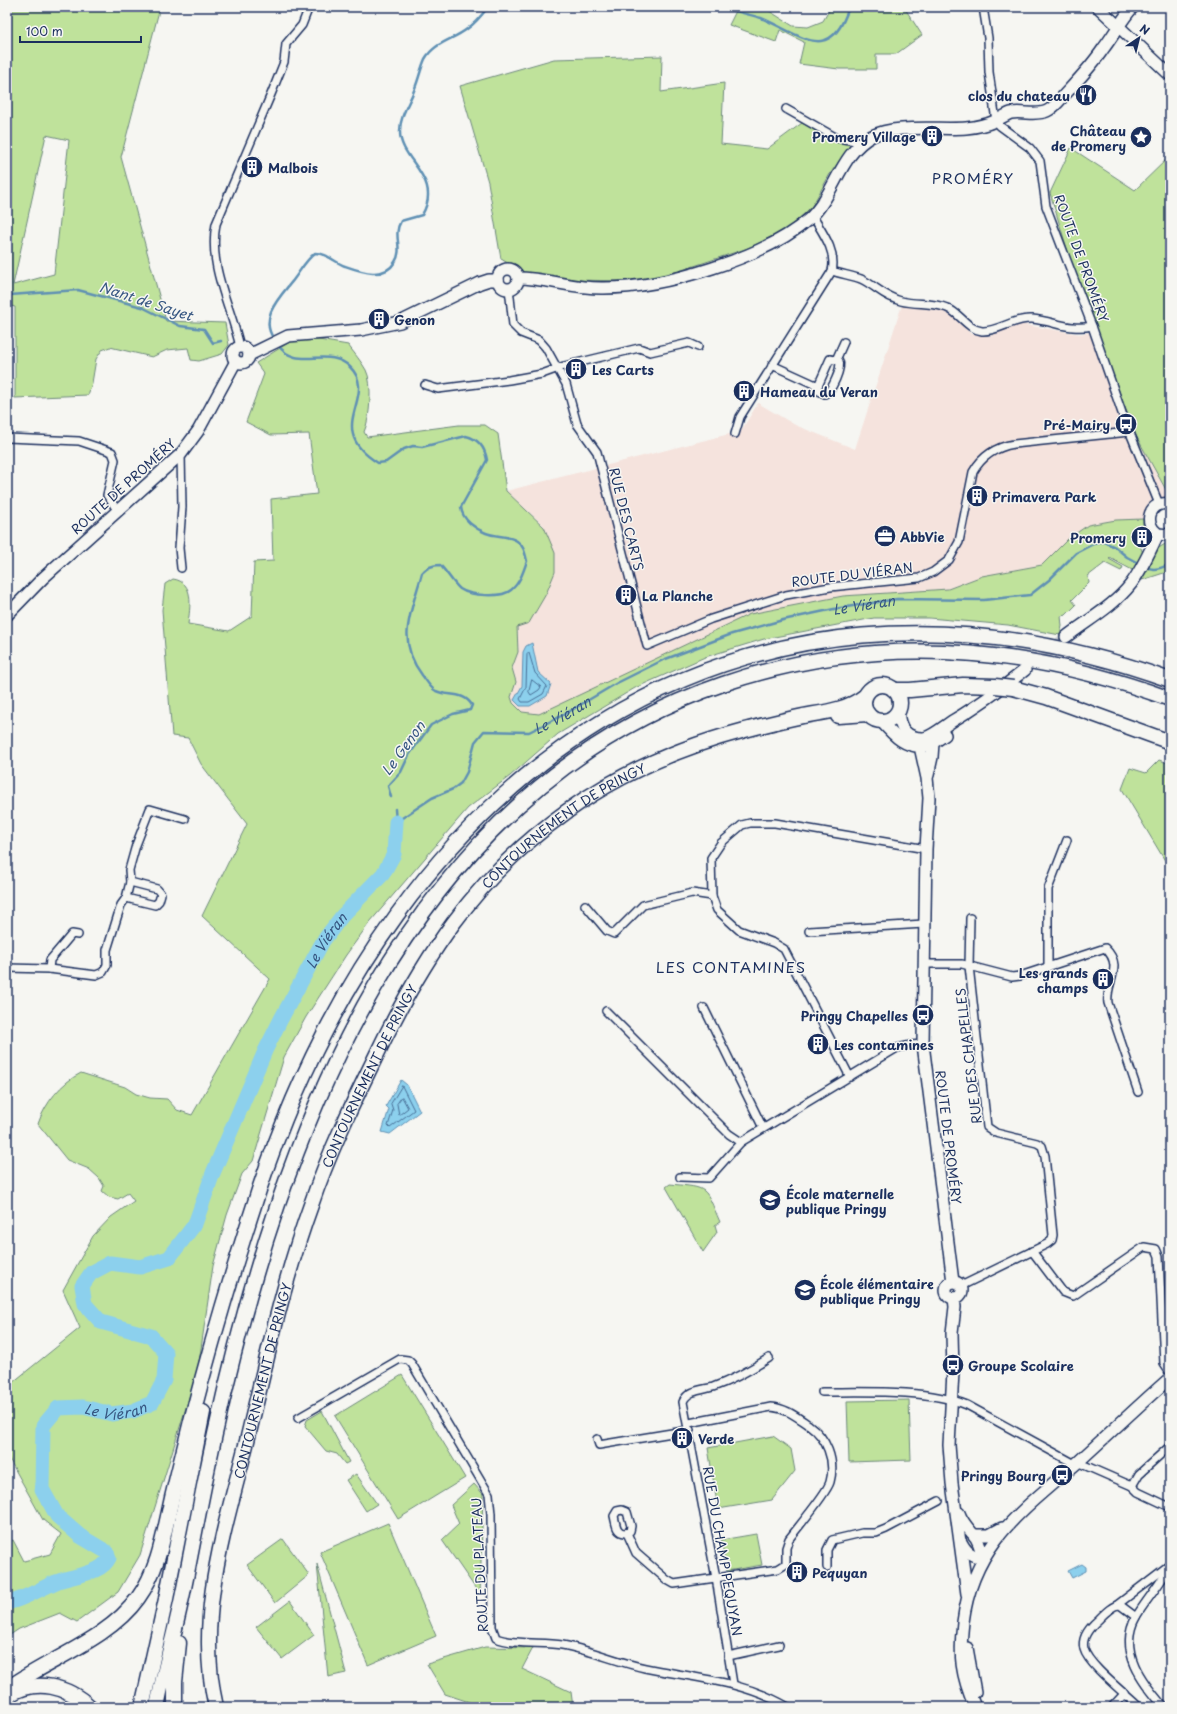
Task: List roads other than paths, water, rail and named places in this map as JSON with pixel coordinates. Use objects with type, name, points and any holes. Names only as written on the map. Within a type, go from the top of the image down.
[{"type":"highway","points":[[7,1689],[92,1638],[113,1623],[130,1608],[146,1586],[155,1566],[164,1537],[200,1384],[216,1326],[261,1184],[302,1080],[336,1012],[373,950],[433,867],[480,816],[520,779],[548,757],[600,722],[658,691],[719,666],[782,648],[822,640],[875,634],[939,633],[1015,640],[1115,662],[1170,680]]},
{"type":"highway","points":[[157,1707],[184,1587],[214,1435],[242,1322],[283,1191],[322,1088],[368,998],[418,918],[458,866],[506,816],[554,774],[589,750],[647,716],[706,690],[740,678],[772,669],[829,657],[895,651],[959,651],[992,655],[1076,670],[1127,684],[1170,699]]},
{"type":"highway","name":"CONTOURNEMENT DE PRINGY","points":[[216,1707],[210,1676],[208,1646],[211,1598],[224,1534],[284,1290],[311,1205],[336,1142],[397,1013],[434,949],[466,906],[506,862],[550,824],[606,786],[656,761],[709,740],[748,729],[854,704],[869,691],[878,686],[888,686],[894,690],[952,686],[995,686],[1013,688],[1054,699],[1170,742]]},
{"type":"highway","name":"CONTOURNEMENT DE PRINGY","points":[[224,1707],[215,1658],[215,1626],[218,1593],[247,1467],[293,1283],[321,1197],[350,1125],[402,1018],[437,956],[476,904],[516,862],[566,820],[621,785],[684,756],[736,739],[842,715],[868,714],[881,720],[891,718],[898,710],[914,698],[952,686]]},
{"type":"highway","points":[[894,690],[899,697],[898,710]]},
{"type":"highway","points":[[865,696],[864,706],[868,714]]},
{"type":"highway","points":[[142,1707],[166,1599],[202,1415],[234,1273]]},
{"type":"highway","points":[[174,1707],[184,1587]]},
{"type":"highway","points":[[7,1697],[26,1688],[52,1686],[76,1695],[90,1707]]},
{"type":"street","points":[[240,347],[217,272],[213,247],[216,224],[284,62],[286,44],[302,25],[309,7]]},
{"type":"street","points":[[984,7],[988,38],[989,70],[996,121]]},
{"type":"street","points":[[1098,7],[1170,75]]},
{"type":"street","points":[[518,278],[596,288],[638,286],[680,278],[760,250],[791,232],[812,216],[844,165],[862,142],[882,132],[966,128],[996,121],[1011,113],[1044,112],[1054,106],[1092,64],[1132,7]]},
{"type":"street","points":[[786,109],[837,138],[862,142]]},
{"type":"street","name":"ROUTE DE PROMÉRY","points":[[996,121],[1000,126],[1030,148],[1039,158],[1046,206],[1092,326],[1130,432],[1164,504]]},
{"type":"street","points":[[735,434],[740,417],[832,271],[834,262],[832,252],[812,216]]},
{"type":"street","points":[[509,269],[515,272],[518,278],[516,284],[509,288],[502,286],[498,280],[502,271],[509,269]]},
{"type":"street","points":[[832,271],[862,280],[882,294],[900,301],[946,308],[972,327],[980,330],[992,330],[1014,321],[1024,319],[1074,328],[1092,326]]},
{"type":"street","points":[[249,354],[282,338],[308,334],[361,330],[391,325],[408,319],[480,283],[489,280],[498,280]]},
{"type":"street","name":"RUE DES CARTS","points":[[509,288],[513,325],[521,333],[535,338],[543,344],[567,388],[577,424],[594,446],[599,458],[647,646]]},
{"type":"street","points":[[836,360],[844,342]]},
{"type":"street","points":[[425,385],[438,389],[509,380],[542,374],[557,368],[639,348],[650,352],[689,343],[698,346]]},
{"type":"street","points":[[240,347],[246,349],[249,354],[248,360],[244,363],[236,362],[233,354],[235,350],[240,347]]},
{"type":"street","points":[[836,360],[840,363],[840,366],[828,393],[819,392],[817,390],[818,386],[829,361],[836,360]]},
{"type":"street","name":"ROUTE DE PROMÉRY","points":[[7,615],[43,578],[181,454],[198,432],[236,362]]},
{"type":"street","points":[[772,365],[818,386]]},
{"type":"street","name":"ROUTE DU VIÉRAN","points":[[647,646],[711,619],[786,595],[830,587],[919,578],[933,572],[945,563],[957,548],[973,472],[978,464],[988,454],[999,447],[1014,444],[1130,432]]},
{"type":"street","points":[[7,438],[79,442],[112,452],[115,460],[107,495],[117,510]]},
{"type":"street","points":[[181,454],[182,507],[179,548],[181,568]]},
{"type":"street","points":[[1164,504],[1154,507],[1149,516],[1150,527],[1158,534],[1170,535]]},
{"type":"street","points":[[1066,637],[1116,599],[1132,583],[1158,534]]},
{"type":"street","points":[[881,720],[901,741],[913,746],[926,742],[953,720],[966,714],[1025,670]]},
{"type":"street","points":[[898,710],[900,726],[905,732],[912,737],[926,742]]},
{"type":"street","name":"ROUTE DE PROMÉRY","points":[[926,742],[929,798],[924,924],[923,1044],[957,1284]]},
{"type":"street","points":[[7,968],[49,970],[96,975],[103,972],[107,965],[108,950],[121,905],[126,898],[130,882],[129,870],[136,845],[150,809],[185,819]]},
{"type":"street","points":[[850,1077],[784,948],[739,930],[717,910],[712,896],[712,858],[715,850],[737,828],[750,823],[775,823],[926,849]]},
{"type":"street","points":[[1048,967],[1048,889],[1067,840]]},
{"type":"street","points":[[126,898],[155,905],[159,901],[161,894],[157,889],[130,882]]},
{"type":"street","points":[[585,905],[607,931],[614,934],[643,905],[692,893],[712,896]]},
{"type":"street","name":"RUE DES CHAPELLES","points":[[957,1284],[1047,1244],[1052,1240],[1053,1235],[1044,1150],[1042,1146],[1037,1143],[996,1133],[987,1127],[969,966],[970,918]]},
{"type":"street","points":[[809,931],[924,924]]},
{"type":"street","points":[[49,970],[50,960],[72,934],[78,936]]},
{"type":"street","points":[[924,964],[969,966],[1012,977],[1027,975],[1105,948],[1114,959],[1114,969],[1108,990],[1108,1003],[1138,1092]]},
{"type":"street","points":[[704,1008],[763,1128]]},
{"type":"street","points":[[606,1011],[729,1134],[741,1142]]},
{"type":"street","points":[[680,1177],[709,1178],[741,1142],[763,1128],[791,1114],[897,1048],[923,1044]]},
{"type":"street","points":[[1032,1251],[1063,1292],[1073,1296],[1144,1247],[1156,1248],[1159,1256],[1164,1364],[1170,1373]]},
{"type":"street","points":[[957,1284],[961,1294],[954,1298],[955,1307],[952,1333],[953,1372],[948,1445],[967,1594]]},
{"type":"street","name":"RUE DU CHAMP PEQUYAN","points":[[733,1684],[716,1578],[684,1402],[685,1398],[696,1391],[720,1384],[770,1358]]},
{"type":"street","name":"ROUTE DU PLATEAU","points":[[298,1418],[400,1359],[408,1360],[416,1370],[489,1494],[491,1514],[492,1628],[496,1638],[561,1645],[590,1651],[643,1668],[733,1684],[764,1694],[788,1707]]},
{"type":"street","points":[[975,1707],[963,1675],[960,1649],[967,1594],[983,1558],[994,1541],[1008,1524],[1170,1378]]},
{"type":"street","points":[[822,1392],[924,1395],[967,1405],[1076,1463],[1132,1486],[1138,1492],[1170,1507]]},
{"type":"street","points":[[597,1439],[598,1445],[689,1427],[771,1408],[778,1408],[791,1413],[816,1430],[825,1441],[830,1454],[830,1481],[789,1539],[786,1548],[786,1564],[778,1569],[682,1584],[671,1582],[636,1553],[627,1533]]},
{"type":"street","points":[[1132,1486],[1132,1483],[1139,1474],[1170,1446]]},
{"type":"street","points":[[952,1483],[961,1519],[974,1535],[980,1546],[983,1558]]},
{"type":"street","points":[[827,1567],[827,1550],[832,1540],[862,1533],[876,1533],[939,1502]]},
{"type":"street","points":[[974,1535],[989,1534],[1008,1524]]},
{"type":"street","points":[[959,1538],[965,1550],[972,1556],[983,1558]]},
{"type":"street","points":[[1139,1707],[1092,1664],[1083,1649],[1083,1641],[1086,1634],[1097,1620],[1170,1565]]},
{"type":"street","points":[[1164,1707],[1141,1680],[1134,1667],[1129,1642],[1131,1629],[1136,1617],[1159,1586],[1170,1565]]},
{"type":"street","points":[[1118,1605],[1136,1617]]},
{"type":"street","points":[[965,1606],[966,1646],[974,1688],[982,1707]]},
{"type":"street","points":[[728,1656],[779,1645]]},
{"type":"street","points":[[1112,1707],[1125,1693]]},
{"type":"water","points":[[1170,589],[1170,630],[1167,622],[1166,610],[1167,597]]},
{"type":"water","points":[[532,643],[538,672],[551,684],[547,696],[530,706],[520,706],[514,700],[522,686],[523,652],[526,646]]},
{"type":"water","points":[[401,1080],[407,1085],[420,1111],[390,1134],[382,1132],[389,1109],[386,1106]]},
{"type":"water","points":[[1082,1564],[1086,1567],[1086,1571],[1072,1578],[1068,1571]]},
{"type":"waterway","name":"Le Genon","points":[[274,339],[270,331],[269,323],[273,307],[306,262],[315,253],[323,254],[345,266],[372,273],[385,271],[395,262],[398,252],[398,232],[401,221],[422,215],[427,202],[428,190],[419,170],[406,151],[402,142],[400,125],[403,114],[415,88],[425,59],[429,53],[439,45],[470,27],[479,19],[488,7]]},
{"type":"waterway","name":"Le Genon","points":[[725,7],[761,18],[812,41],[823,41],[833,36],[841,25],[849,7]]},
{"type":"waterway","name":"Nant de Sayet","points":[[10,295],[78,290],[142,307],[180,326],[204,329],[213,343],[221,341]]},
{"type":"waterway","name":"Le Genon","points":[[278,345],[286,353],[294,357],[332,358],[341,361],[350,367],[357,378],[359,389],[352,425],[354,437],[362,450],[378,463],[386,462],[404,449],[413,446],[422,447],[466,436],[471,437],[478,442],[483,448],[487,460],[461,507],[462,512],[470,523],[482,531],[517,541],[523,547],[526,555],[527,561],[523,572],[514,587],[507,593],[478,595],[460,589],[440,565],[430,567],[422,573],[410,612],[407,637],[409,649],[414,662],[434,690],[441,693],[460,696],[472,705],[470,710],[453,714],[431,725],[409,755],[401,772],[388,786],[391,797]]},
{"type":"waterway","name":"Le Viéran","points":[[396,822],[432,798],[453,789],[461,783],[467,772],[475,742],[484,731],[529,732],[565,714],[617,683],[663,660],[732,634],[783,620],[834,609],[897,599],[984,600],[1030,595],[1049,580],[1076,553],[1097,542],[1104,542],[1115,547],[1127,557],[1140,564]]},
{"type":"waterway","name":"Le Viéran","points":[[1146,567],[1152,569],[1164,567],[1170,564]]},
{"type":"waterway","name":"Le Genon","points":[[395,809],[396,822]]},
{"type":"waterway","name":"Le Viéran","points":[[7,1603],[56,1582],[86,1574],[100,1568],[109,1558],[107,1552],[80,1536],[57,1516],[42,1489],[43,1426],[58,1408],[83,1407],[112,1414],[133,1411],[152,1403],[164,1380],[166,1353],[151,1336],[101,1322],[85,1304],[82,1286],[91,1273],[110,1263],[140,1267],[169,1258],[195,1224],[213,1173],[265,1051],[323,941],[342,916],[383,874],[394,854],[396,822]]},
{"type":"tunnel","points":[[1031,666],[1066,637]]},
{"type":"place","name":"clos du chateau","points":[[1086,95]]},
{"type":"place","name":"Promery Village","points":[[932,136]]},
{"type":"place","name":"Château de Promery","points":[[1141,137]]},
{"type":"place","name":"Malbois","points":[[252,167]]},
{"type":"place","name":"Genon","points":[[379,319]]},
{"type":"place","name":"Les Carts","points":[[576,369]]},
{"type":"place","name":"Hameau du Veran","points":[[744,391]]},
{"type":"place","name":"Pré-Mairy","points":[[1126,424]]},
{"type":"place","name":"Primavera Park","points":[[977,496]]},
{"type":"place","name":"AbbVie","points":[[885,536]]},
{"type":"place","name":"Promery","points":[[1142,537]]},
{"type":"place","name":"La Planche","points":[[626,595]]},
{"type":"place","name":"Les grands champs","points":[[1103,979]]},
{"type":"place","name":"Pringy Chapelles","points":[[923,1015]]},
{"type":"place","name":"Les contamines","points":[[818,1044]]},
{"type":"place","name":"École maternelle publique Pringy","points":[[770,1200]]},
{"type":"place","name":"École élémentaire publique Pringy","points":[[805,1290]]},
{"type":"place","name":"Groupe Scolaire","points":[[953,1365]]},
{"type":"place","name":"Verde","points":[[682,1438]]},
{"type":"place","name":"Pringy Bourg","points":[[1062,1475]]},
{"type":"place","name":"Pequyan","points":[[797,1572]]},
{"type":"district","name":"PROMÉRY","points":[[973,177]]},
{"type":"district","name":"LES CONTAMINES","points":[[731,966]]}]
